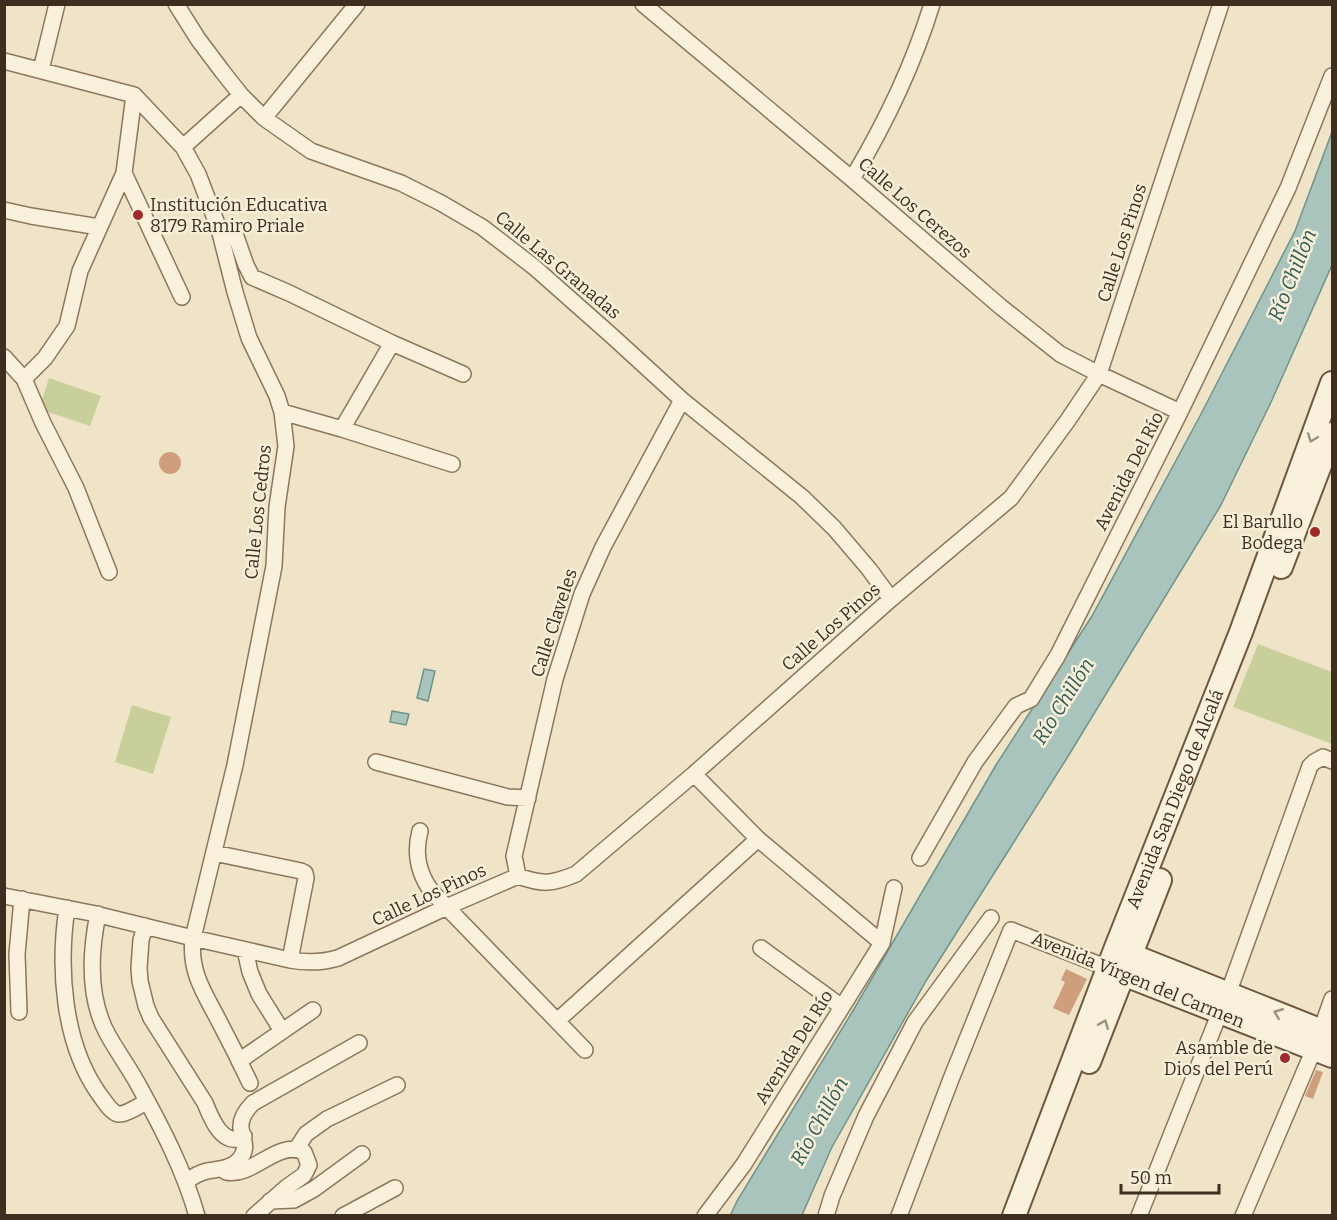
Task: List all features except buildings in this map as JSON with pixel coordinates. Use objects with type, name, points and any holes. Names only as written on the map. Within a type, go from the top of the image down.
[{"type":"main road","name":"Avenida San Diego de Alcalá","points":[[1235,667],[1332,383]]},
{"type":"main road","name":"Avenida San Diego de Alcalá","points":[[1028,1215],[1159,860],[1235,667],[1332,434]]},
{"type":"main road","name":"Avenida San Diego de Alcalá","points":[[1014,1215],[1120,962]]},
{"type":"main road","name":"Avenida Vírgen del Carmen","points":[[1120,962],[1325,1043]]},
{"type":"street","points":[[41,70],[57,4]]},
{"type":"street","name":"Calle Las Granadas","points":[[176,4],[198,39],[241,94],[264,118],[311,151],[401,183],[482,227],[534,267],[682,400],[802,497],[834,528],[891,599]]},
{"type":"street","points":[[264,118],[357,4]]},
{"type":"street","name":"Calle Los Cerezos","points":[[643,4],[1051,348],[1099,374],[1180,412]]},
{"type":"street","points":[[852,179],[889,113],[923,35],[932,4]]},
{"type":"street","name":"Calle Los Pinos","points":[[4,896],[98,914],[290,960],[318,963],[338,958],[382,939],[446,907],[518,876],[539,882],[556,882],[576,874],[694,774],[891,599],[1011,498],[1099,374],[1221,4]]},
{"type":"street","points":[[4,61],[134,95],[124,173],[80,271],[67,326],[45,358],[24,379]]},
{"type":"street","name":"Avenida Del Río","points":[[921,858],[975,762],[1016,706],[1031,699],[1058,655],[1180,412],[1288,188],[1332,76]]},
{"type":"street","points":[[183,147],[241,94]]},
{"type":"street","name":"Calle Los Cedros","points":[[134,95],[183,147],[198,174],[219,229],[249,338],[277,396],[282,412],[286,446],[277,507],[274,566],[235,765],[192,950],[194,966],[204,994],[249,1083]]},
{"type":"street","points":[[124,173],[182,297]]},
{"type":"street","points":[[4,210],[99,227]]},
{"type":"street","points":[[234,231],[252,277],[463,374]]},
{"type":"street","points":[[342,429],[392,343]]},
{"type":"street","points":[[4,357],[24,379],[76,488],[109,572]]},
{"type":"street","name":"Calle Claveles","points":[[518,876],[514,856],[555,679],[582,594],[603,547],[682,400]]},
{"type":"street","points":[[282,412],[452,464]]},
{"type":"street","points":[[1139,1215],[1224,1003],[1310,766],[1323,757],[1332,761]]},
{"type":"street","points":[[376,762],[508,797],[528,798]]},
{"type":"street","points":[[694,774],[758,839],[882,943]]},
{"type":"street","points":[[420,831],[417,856],[421,875],[432,892],[585,1050]]},
{"type":"street","points":[[557,1021],[758,839]]},
{"type":"street","points":[[214,853],[305,873],[306,878],[290,960]]},
{"type":"street","name":"Avenida Del Río","points":[[705,1215],[744,1164],[882,943],[894,888]]},
{"type":"street","points":[[19,1012],[17,954],[22,899]]},
{"type":"street","points":[[67,908],[62,958],[65,996],[71,1029],[81,1061],[96,1089],[114,1112],[123,1113],[147,1101]]},
{"type":"street","points":[[98,914],[92,960],[94,991],[107,1034],[147,1101],[169,1144],[186,1182],[197,1215]]},
{"type":"street","points":[[826,1215],[831,1197],[866,1116],[915,1022],[991,918]]},
{"type":"street","points":[[145,926],[139,954],[139,968],[142,994],[152,1018],[205,1103],[219,1130],[230,1140],[244,1136]]},
{"type":"street","name":"Avenida Vírgen del Carmen","points":[[900,1215],[951,1079],[1011,930],[1120,962]]},
{"type":"street","points":[[761,948],[842,1007]]},
{"type":"street","points":[[245,950],[250,972],[259,994],[282,1031]]},
{"type":"street","points":[[1243,1215],[1325,1043],[1332,999]]},
{"type":"street","points":[[239,1061],[313,1010]]},
{"type":"street","points":[[186,1182],[196,1175],[235,1164],[242,1155],[245,1145],[241,1129],[242,1123],[253,1103],[360,1043]]},
{"type":"street","points":[[297,1148],[306,1134],[327,1119],[397,1085]]},
{"type":"street","points":[[222,1169],[228,1173],[239,1172],[287,1150],[297,1148],[304,1152],[309,1165],[304,1175],[254,1215]]},
{"type":"street","points":[[270,1201],[294,1200],[314,1190],[362,1154]]},
{"type":"street","points":[[344,1215],[395,1188]]},
{"type":"green space","points":[[49,378],[101,396],[90,426],[39,409]]},
{"type":"green space","points":[[1258,644],[1332,672],[1332,744],[1233,707]]},
{"type":"green space","points":[[132,705],[171,717],[153,774],[115,762]]},
{"type":"water","name":"Río Chillón","points":[[1332,132],[1332,265],[1272,400],[1221,505],[1067,758],[926,981],[832,1147],[802,1215],[730,1216],[996,765],[1092,616],[1200,416],[1295,231]]},
{"type":"water","points":[[424,669],[435,671],[428,701],[417,698]]},
{"type":"water","points":[[392,711],[409,714],[406,725],[390,722]]},
{"type":"place","name":"Institución Educativa 8179 Ramiro Priale","points":[[138,215]]},
{"type":"place","name":"El Barullo Bodega","points":[[1315,532]]},
{"type":"place","name":"Asamble de Dios del Perú","points":[[1285,1058]]}]
